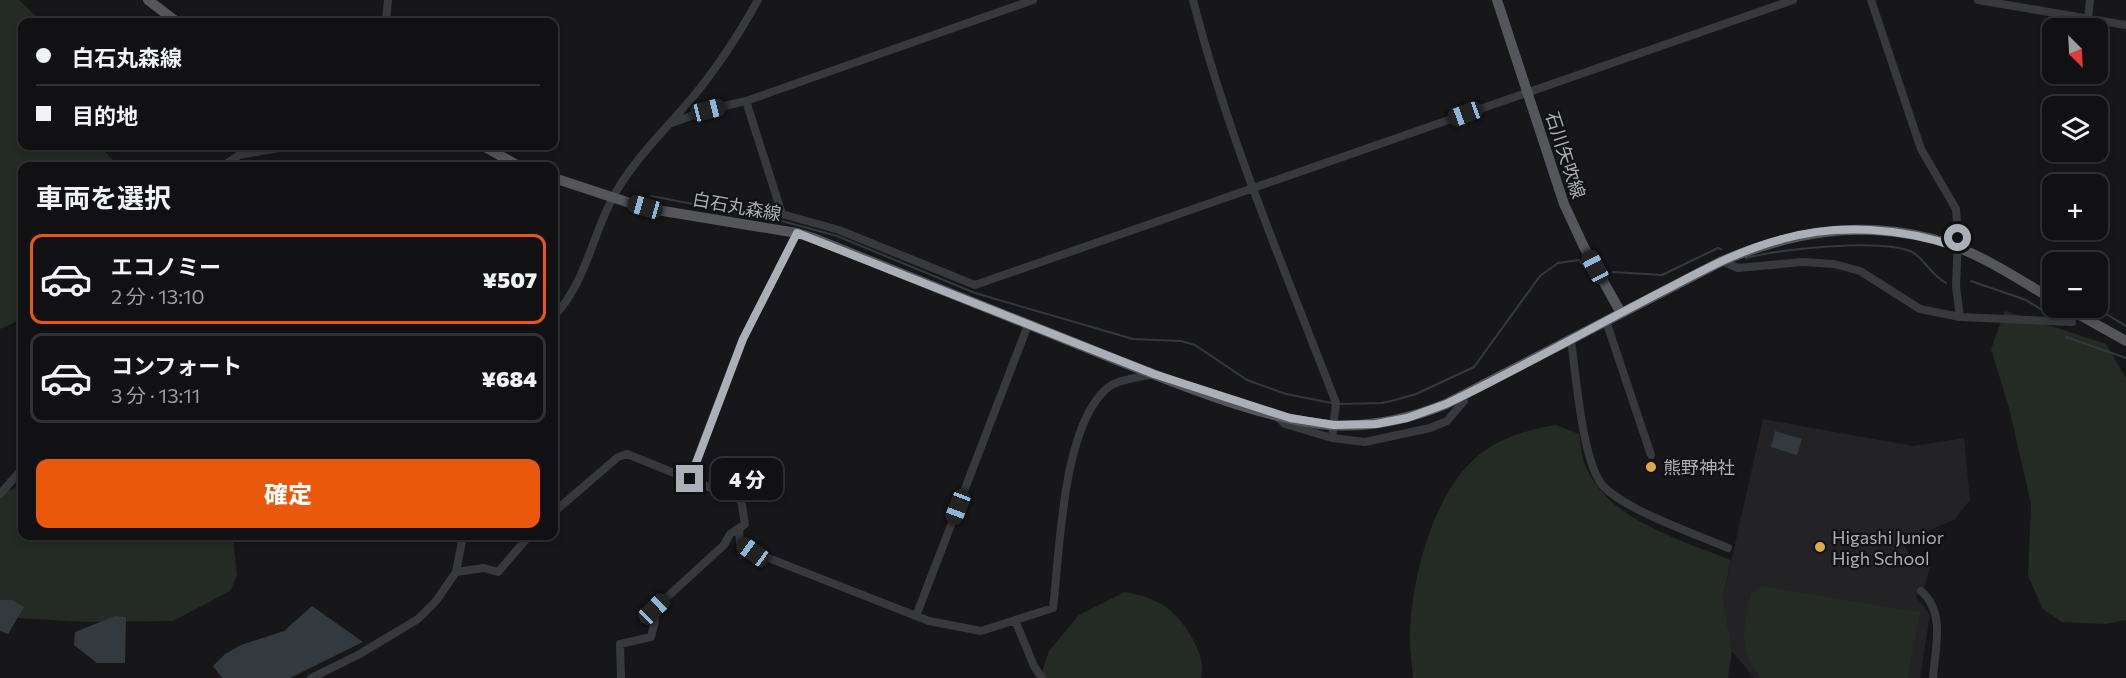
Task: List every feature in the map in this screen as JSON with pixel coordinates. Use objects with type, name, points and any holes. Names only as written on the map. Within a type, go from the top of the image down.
[{"type":"main road","points":[[148,0],[172,18]]},
{"type":"main road","name":"石川矢吹線","points":[[1497,0],[1564,204],[1584,247],[1621,313]]},
{"type":"main road","points":[[490,150],[512,162]]},
{"type":"main road","name":"白石丸森線","points":[[558,179],[645,207],[797,233],[1154,374],[1277,415],[1334,425],[1376,424],[1407,418],[1462,396],[1722,261],[1783,238],[1827,231],[1892,232],[1933,239],[1957,247],[2042,294]]},
{"type":"main road","points":[[2085,318],[2126,341]]},
{"type":"street","points":[[386,18],[388,0]]},
{"type":"street","points":[[558,312],[565,305],[582,271],[613,198],[669,124],[706,81],[758,0]]},
{"type":"street","points":[[669,124],[746,100],[1033,0]]},
{"type":"street","points":[[1194,0],[1205,50],[1336,406],[1332,438]]},
{"type":"street","points":[[746,100],[782,214],[839,230],[975,285],[1793,0]]},
{"type":"street","points":[[1871,0],[1921,149],[1956,209],[1956,286],[1960,317]]},
{"type":"street","points":[[1978,0],[2082,18]]},
{"type":"street","points":[[2088,18],[2091,0]]},
{"type":"street","points":[[2108,22],[2126,25]]},
{"type":"street","points":[[229,162],[239,155],[267,150]]},
{"type":"street","points":[[690,479],[743,339],[797,233]]},
{"type":"street","points":[[1722,261],[1738,268],[1803,262],[1834,264],[1860,270],[1920,309],[1960,317],[2072,322]]},
{"type":"street","points":[[1606,321],[1651,455]]},
{"type":"street","points":[[916,616],[1028,325]]},
{"type":"street","points":[[1571,340],[1589,453],[1603,485],[1621,500],[1728,549]]},
{"type":"street","points":[[745,524],[739,529],[740,543],[753,552],[916,616],[981,631],[1053,608],[1074,443],[1085,416],[1096,400],[1111,385],[1154,374]]},
{"type":"street","points":[[1277,415],[1286,424],[1332,438],[1365,441],[1430,428],[1447,421],[1464,401],[1462,396]]},
{"type":"street","points":[[558,509],[621,455],[627,454],[741,500],[745,524]]},
{"type":"street","points":[[0,494],[18,473]]},
{"type":"street","points":[[621,678],[620,644],[651,637],[655,621],[654,609],[724,545],[730,534],[745,524]]},
{"type":"street","points":[[311,678],[358,655],[418,619],[436,601],[456,572],[462,540]]},
{"type":"street","points":[[456,572],[484,568],[495,573],[500,571],[526,540]]},
{"type":"street","points":[[1921,591],[1931,601],[1937,624],[1933,678]]},
{"type":"street","points":[[1015,620],[1034,666],[1042,678]]},
{"type":"shaded area","points":[[0,0],[19,0],[38,18],[18,18],[18,150],[104,150],[114,162],[18,162],[18,321],[0,329]]},
{"type":"shaded area","points":[[2005,311],[2106,344],[2126,378],[2126,620],[2106,624],[2062,622],[2043,609],[2028,576],[2031,504],[2009,408],[1991,349]]},
{"type":"shaded area","name":"Higashi Junior High School","points":[[1763,419],[1913,446],[1964,438],[1970,500],[1954,520],[1902,541],[1909,554],[1930,567],[1925,586],[1916,597],[1930,615],[1920,678],[1754,678],[1732,651],[1723,598]]},
{"type":"shaded area","points":[[1556,425],[1579,434],[1584,462],[1594,482],[1608,499],[1626,513],[1668,535],[1731,560],[1723,598],[1732,651],[1728,678],[1413,678],[1410,638],[1415,586],[1428,535],[1450,489],[1464,470],[1489,448],[1516,435]]},
{"type":"shaded area","points":[[1775,431],[1802,439],[1797,455],[1771,447]]},
{"type":"shaded area","points":[[18,487],[18,540],[233,540],[237,576],[230,591],[173,621],[85,622],[0,617],[0,494]]},
{"type":"shaded area","points":[[1761,586],[1920,612],[1908,678],[1761,678],[1748,657],[1744,627],[1751,593]]},
{"type":"shaded area","points":[[1125,592],[1156,601],[1178,618],[1190,634],[1199,652],[1202,662],[1201,678],[1040,678],[1049,651],[1079,615]]},
{"type":"shaded area","points":[[0,600],[12,600],[24,607],[8,634],[0,631]]},
{"type":"shaded area","points":[[312,606],[363,642],[290,678],[222,678],[213,666],[225,654],[241,645],[284,631]]},
{"type":"shaded area","points":[[115,616],[126,617],[125,663],[97,663],[74,645],[75,632]]},
{"type":"waterway","points":[[651,196],[782,221],[837,236],[975,293],[1133,339],[1181,341],[1195,345],[1247,380],[1286,394],[1332,403]]},
{"type":"waterway","points":[[1746,258],[1782,251],[1830,246],[1898,248],[1916,254],[1935,275],[1946,283]]},
{"type":"waterway","points":[[1613,272],[1662,275],[1718,248],[1721,249]]},
{"type":"waterway","points":[[1337,404],[1382,403],[1395,400],[1416,394],[1474,367],[1540,276],[1558,263],[1579,260],[1585,268]]},
{"type":"waterway","points":[[1971,281],[2026,300],[2042,310]]},
{"type":"waterway","points":[[2108,315],[2126,326]]},
{"type":"waterway","points":[[2066,337],[2126,358]]},
{"type":"place","name":"熊野神社","points":[[1651,467]]},
{"type":"place","name":"Higashi Junior High School","points":[[1820,547]]},
{"type":"route","points":[[690,479],[743,339],[797,233],[1154,374],[1277,415],[1303,422],[1334,425],[1376,424],[1407,418],[1446,404],[1722,261],[1783,238],[1827,231],[1858,230],[1892,232],[1933,239],[1957,247],[1958,238]]}]
